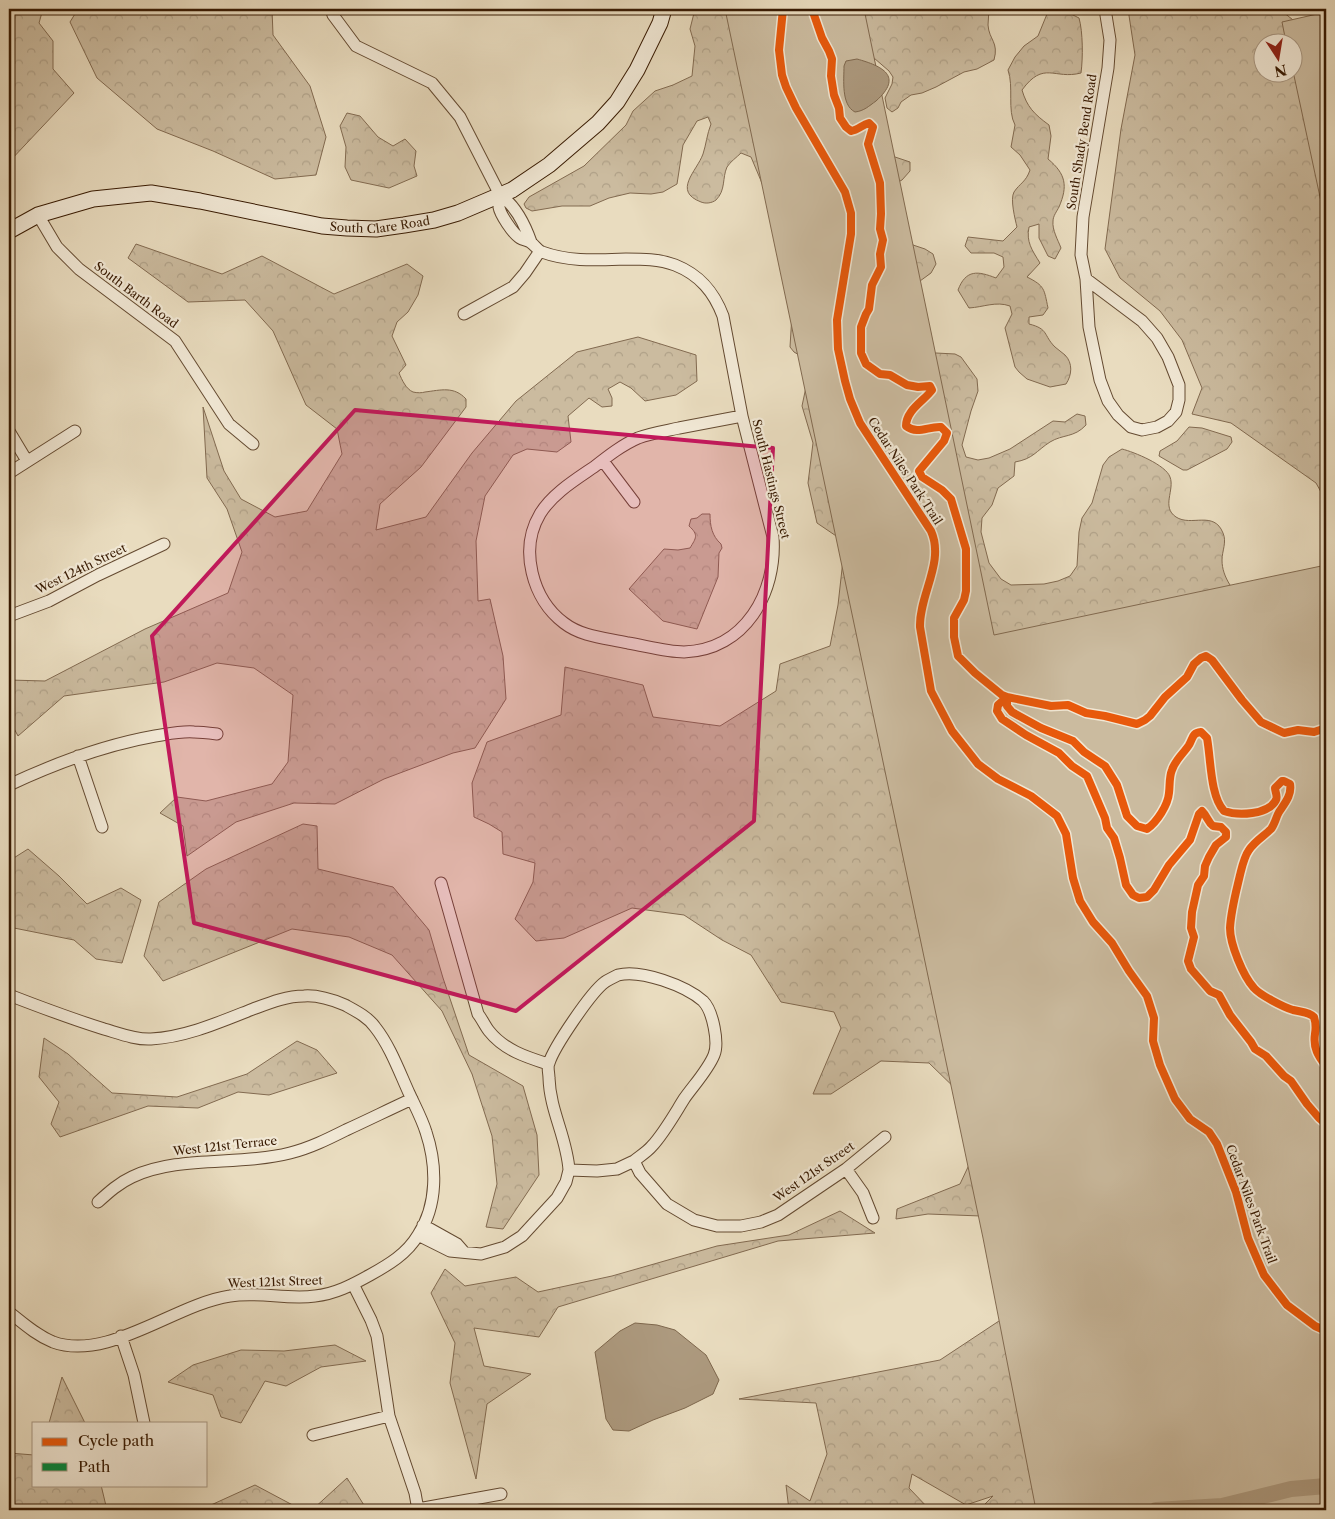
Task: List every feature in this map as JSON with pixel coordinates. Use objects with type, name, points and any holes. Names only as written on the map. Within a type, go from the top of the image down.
[{"type":"street","name":"South Hastings Street","points":[[331,9],[333,15],[356,46],[432,83],[460,117],[500,195],[510,201],[531,242],[540,251],[578,260],[646,259],[675,265],[699,279],[709,288],[724,316],[742,416],[774,548],[763,595],[752,617],[744,627],[720,644],[696,650],[676,651],[594,636],[576,630],[564,622],[550,609],[538,591],[532,571],[530,547],[534,530],[540,514],[550,501],[564,488],[622,446],[640,437],[742,416]]},
{"type":"street","name":"South Clare Road","points":[[9,231],[38,215],[93,199],[151,193],[322,226],[376,229],[434,220],[473,208],[512,190],[549,165],[598,123],[617,102],[638,70],[660,23],[664,9]]},
{"type":"street","name":"South Shady Bend Road","points":[[1086,279],[1142,321],[1157,338],[1168,357],[1179,385],[1179,400],[1176,412],[1168,421],[1157,427],[1142,430],[1131,427],[1118,416],[1108,401],[1100,380],[1089,327],[1086,279],[1081,256],[1083,217],[1108,68],[1110,40],[1105,9]]},
{"type":"street","name":"South Barth Road","points":[[38,215],[57,247],[79,269],[175,341],[229,424],[253,444]]},
{"type":"street","points":[[464,314],[513,286],[525,273],[540,251]]},
{"type":"street","points":[[9,431],[28,460]]},
{"type":"street","points":[[9,473],[75,431]]},
{"type":"street","points":[[602,461],[634,502]]},
{"type":"street","name":"West 124th Street","points":[[9,616],[48,601],[164,544]]},
{"type":"street","points":[[9,784],[78,756],[128,742],[192,731],[217,734]]},
{"type":"street","points":[[78,756],[102,827]]},
{"type":"street","points":[[441,883],[478,1014],[489,1032],[505,1046],[519,1055],[548,1064]]},
{"type":"street","points":[[421,1230],[450,1251],[481,1254],[505,1247],[522,1236],[557,1198],[566,1182],[569,1170],[568,1159],[552,1105],[548,1064],[558,1045],[591,998],[605,982],[619,975],[636,974],[661,979],[695,995],[705,1003],[713,1022],[716,1040],[714,1054],[653,1146],[634,1161],[617,1169],[598,1171],[569,1170]]},
{"type":"street","name":"West 121st Street","points":[[9,995],[73,1019],[117,1033],[147,1039],[172,1037],[208,1026],[277,1000],[304,996],[334,1000],[358,1011],[374,1025],[386,1044],[425,1128],[433,1162],[433,1192],[421,1230],[400,1256],[388,1266],[330,1294],[315,1296],[248,1294],[210,1300],[100,1344],[86,1346],[70,1346],[53,1341],[35,1332],[9,1312]]},
{"type":"street","name":"West 121st Terrace","points":[[98,1202],[116,1186],[149,1170],[169,1166],[269,1158],[291,1153],[314,1145],[412,1099]]},
{"type":"street","name":"West 121st Street","points":[[634,1161],[640,1173],[667,1204],[694,1220],[717,1226],[740,1226],[760,1222],[778,1215],[846,1169],[885,1137]]},
{"type":"street","points":[[846,1169],[863,1193],[873,1218]]},
{"type":"street","points":[[354,1284],[377,1336],[389,1416],[418,1510],[501,1494]]},
{"type":"street","points":[[121,1336],[134,1375],[144,1422]]},
{"type":"street","points":[[314,1435],[389,1416]]},
{"type":"highlighted area","points":[[355,410],[773,448],[754,821],[516,1011],[194,923],[152,636]]},
{"type":"green space","points":[[9,9],[43,9],[39,23],[53,41],[53,69],[74,93],[9,162]]},
{"type":"green space","points":[[78,9],[272,9],[273,35],[310,86],[326,137],[316,175],[275,179],[213,151],[157,129],[97,78],[70,22]]},
{"type":"green space","points":[[695,9],[989,9],[988,25],[995,45],[994,60],[977,69],[964,72],[922,93],[911,95],[892,112],[887,108],[885,98],[892,84],[893,77],[874,58],[886,154],[910,162],[910,171],[902,180],[894,184],[904,234],[913,245],[933,254],[936,264],[931,273],[920,281],[799,355],[790,347],[792,314],[764,188],[751,157],[741,153],[728,165],[723,188],[716,200],[707,203],[701,202],[688,192],[689,180],[704,151],[711,124],[708,117],[697,121],[683,145],[677,184],[663,192],[651,194],[630,193],[609,198],[590,206],[562,206],[532,211],[526,208],[524,204],[529,197],[584,166],[626,125],[633,111],[655,91],[692,76],[695,46],[690,29]]},
{"type":"green space","points":[[725,9],[864,9],[994,635],[1326,565],[1326,1510],[1036,1510],[983,1238]]},
{"type":"green space","points":[[1046,9],[1067,9],[1065,11],[1079,18],[1082,45],[1081,73],[1072,75],[1043,73],[1030,81],[1022,90],[1032,110],[1049,125],[1051,136],[1048,159],[1059,170],[1064,181],[1062,200],[1053,219],[1054,231],[1061,248],[1055,259],[1048,256],[1039,238],[1039,224],[1029,227],[1028,232],[1030,246],[1040,263],[1027,277],[1043,289],[1048,308],[1043,315],[1029,317],[1029,324],[1043,330],[1051,343],[1068,358],[1070,365],[1070,377],[1066,384],[1050,387],[1027,379],[1015,367],[1005,328],[1012,314],[1010,306],[995,304],[969,308],[958,290],[961,283],[969,275],[978,273],[996,278],[1004,267],[1003,257],[994,253],[971,253],[965,246],[968,237],[1003,241],[1017,227],[1012,199],[1014,192],[1027,177],[1030,170],[1020,155],[1011,147],[1015,125],[1011,112],[1011,84],[1008,70],[1024,46],[1038,36],[1047,14]]},
{"type":"green space","points":[[1128,9],[1283,9],[1283,12],[1302,27],[1326,19],[1326,501],[1316,483],[1231,423],[1192,414],[1202,388],[1182,340],[1160,311],[1120,278],[1105,249],[1121,129],[1135,55]]},
{"type":"green space","points":[[1326,12],[1326,225],[1295,82],[1302,82],[1302,32],[1284,32],[1282,22]]},
{"type":"green space","points":[[347,113],[360,116],[378,137],[393,146],[405,139],[416,151],[414,166],[417,176],[389,188],[351,180],[345,167],[346,147],[340,126]]},
{"type":"green space","points":[[136,244],[222,274],[262,256],[334,294],[407,264],[423,276],[418,295],[408,312],[397,322],[392,336],[406,365],[399,373],[406,387],[411,391],[421,393],[442,390],[457,392],[466,399],[466,407],[421,467],[380,504],[376,530],[426,517],[472,453],[516,401],[577,352],[638,337],[696,355],[697,381],[676,395],[645,401],[631,388],[620,382],[608,389],[612,398],[612,406],[602,407],[589,398],[568,416],[571,442],[557,452],[527,449],[513,455],[485,496],[476,541],[478,601],[490,599],[503,656],[506,699],[475,748],[453,753],[384,779],[335,804],[294,803],[236,822],[187,856],[183,826],[160,813],[177,797],[206,801],[272,784],[288,762],[293,695],[254,668],[217,663],[164,682],[64,696],[18,736],[9,719],[9,680],[45,681],[145,629],[228,593],[242,552],[227,509],[207,478],[203,407],[224,471],[241,499],[275,517],[307,511],[342,454],[337,429],[306,405],[273,331],[245,300],[188,302],[128,258]]},
{"type":"green space","points":[[912,354],[955,354],[961,357],[977,379],[978,391],[962,445],[966,457],[978,460],[989,458],[1010,449],[1053,421],[1065,422],[1077,414],[1085,416],[1086,425],[1082,429],[1045,445],[1030,457],[1015,462],[1014,476],[998,488],[992,505],[982,518],[981,532],[989,563],[1001,579],[1011,585],[1044,584],[1070,576],[1077,566],[1079,532],[1082,518],[1092,503],[1103,465],[1109,457],[1122,449],[1149,460],[1167,472],[1171,482],[1169,508],[1176,517],[1182,520],[1208,520],[1214,522],[1219,526],[1224,536],[1222,563],[1224,573],[1230,585],[1121,1510],[979,1510],[993,1496],[966,1505],[912,1474],[909,1488],[930,1510],[789,1510],[786,1485],[810,1501],[827,1454],[816,1403],[739,1399],[940,1360],[1002,1319],[981,1216],[928,1214],[896,1219],[897,1209],[960,1184],[976,1150],[964,1097],[929,1063],[881,1061],[831,1094],[813,1094],[841,1028],[834,1012],[781,1002],[751,955],[722,940],[684,915],[632,908],[564,938],[536,941],[515,919],[533,882],[535,863],[503,854],[502,832],[474,817],[472,783],[487,742],[561,715],[565,667],[643,685],[653,717],[720,726],[776,691],[780,664],[830,646],[838,605],[845,542],[817,523],[808,483],[813,443],[802,406],[810,368]]},
{"type":"green space","points":[[1189,427],[1202,428],[1231,437],[1232,442],[1227,449],[1187,470],[1183,470],[1159,456],[1160,451],[1177,441]]},
{"type":"green space","points":[[702,514],[710,514],[712,530],[722,548],[719,553],[718,577],[697,629],[663,621],[629,589],[664,549],[678,550],[690,548],[696,537],[689,526],[691,519],[697,518]]},
{"type":"green space","points":[[303,824],[317,826],[318,869],[393,887],[429,930],[469,1055],[523,1086],[537,1135],[539,1175],[503,1229],[486,1227],[497,1184],[492,1136],[472,1074],[442,1011],[392,955],[349,937],[292,929],[163,981],[144,956],[159,902],[206,869]]},
{"type":"green space","points":[[28,849],[87,904],[121,888],[141,900],[122,963],[96,959],[74,940],[9,927],[9,861]]},
{"type":"green space","points":[[44,1038],[68,1054],[112,1093],[177,1097],[247,1074],[297,1041],[317,1050],[337,1073],[269,1095],[238,1092],[198,1108],[148,1106],[60,1137],[51,1124],[59,1102],[39,1077]]},
{"type":"green space","points":[[840,1211],[875,1233],[778,1241],[558,1307],[539,1337],[474,1328],[484,1366],[531,1374],[487,1404],[476,1479],[450,1383],[455,1343],[431,1293],[445,1269],[465,1286],[516,1277],[538,1292],[612,1276],[717,1246],[789,1235]]},
{"type":"green space","points":[[335,1345],[366,1361],[321,1367],[286,1386],[265,1381],[241,1423],[221,1417],[213,1395],[168,1382],[193,1365],[241,1350],[284,1351]]},
{"type":"green space","points":[[62,1377],[84,1422],[49,1422]]},
{"type":"green space","points":[[9,1453],[32,1455],[32,1486],[101,1486],[107,1510],[9,1510]]},
{"type":"green space","points":[[347,1478],[367,1510],[312,1510]]},
{"type":"green space","points":[[255,1485],[302,1510],[200,1510]]},
{"type":"shaded area","points":[[857,59],[881,69],[889,79],[884,92],[876,101],[864,109],[855,112],[847,104],[845,98],[844,66],[846,61]]},
{"type":"shaded area","points":[[635,1323],[657,1325],[675,1330],[706,1355],[719,1380],[713,1394],[685,1408],[629,1431],[613,1430],[606,1419],[595,1352],[620,1331]]},
{"type":"waterway","points":[[1156,1510],[1222,1506],[1291,1489],[1326,1486]]},
{"type":"marked path","points":[[1326,835],[1326,845]]},
{"type":"marked path","points":[[1326,863],[1326,877]]},
{"type":"cycle path","name":"Cedar Niles Park Trail","points":[[783,9],[779,50],[782,75],[796,108],[845,192],[851,213],[851,234],[837,320],[838,349],[850,399],[860,423],[931,531],[935,543],[933,567],[923,603],[920,627],[931,691],[952,731],[978,764],[998,779],[1031,796],[1057,816],[1066,834],[1073,878],[1080,901],[1093,922],[1112,943],[1147,996],[1154,1018],[1153,1041],[1160,1065],[1175,1099],[1190,1119],[1209,1132],[1217,1144],[1236,1192],[1248,1238],[1264,1275],[1287,1305],[1315,1326],[1326,1331]]},
{"type":"cycle path","name":"Cedar Niles Park Trail","points":[[812,9],[832,59],[831,76],[840,118],[851,131],[869,123],[873,127],[868,144],[880,183],[880,229],[883,240],[880,254],[881,267],[872,285],[869,309],[861,327],[861,353],[866,364],[880,374],[890,375],[907,385],[918,387],[930,386],[932,390],[912,410],[906,426],[915,430],[941,427],[947,433],[944,441],[919,471],[922,477],[942,490],[951,499],[966,549],[966,591],[964,600],[954,618],[954,637],[958,656],[975,673],[1007,697],[1051,706],[1068,705],[1086,713],[1137,724],[1150,716],[1165,697],[1187,677],[1194,664],[1206,656],[1212,660],[1261,722],[1284,733],[1298,730],[1314,732],[1326,728]]},
{"type":"cycle path","points":[[1007,697],[1007,706],[1012,712],[1041,728],[1073,741],[1084,752],[1105,766],[1117,785],[1127,816],[1137,826],[1147,829],[1161,813],[1167,803],[1170,775],[1173,766],[1196,733],[1201,732],[1207,738],[1216,796],[1224,811],[1244,814],[1266,809],[1276,800],[1275,788],[1282,781],[1290,784],[1289,795],[1271,829],[1251,847],[1244,859],[1230,928],[1235,951],[1242,968],[1254,988],[1278,1004],[1314,1017],[1316,1026],[1315,1048],[1326,1066]]},
{"type":"cycle path","points":[[1007,697],[998,705],[997,711],[1002,719],[1059,753],[1072,766],[1087,776],[1105,818],[1107,828],[1114,838],[1126,885],[1133,895],[1139,898],[1147,897],[1154,890],[1169,865],[1190,840],[1199,814],[1202,811],[1213,826],[1221,827],[1226,832],[1226,837],[1216,845],[1209,857],[1205,866],[1204,876],[1198,885],[1192,912],[1191,928],[1194,937],[1188,961],[1191,969],[1210,991],[1219,995],[1230,1015],[1255,1049],[1266,1056],[1291,1081],[1307,1104],[1326,1124]]}]
